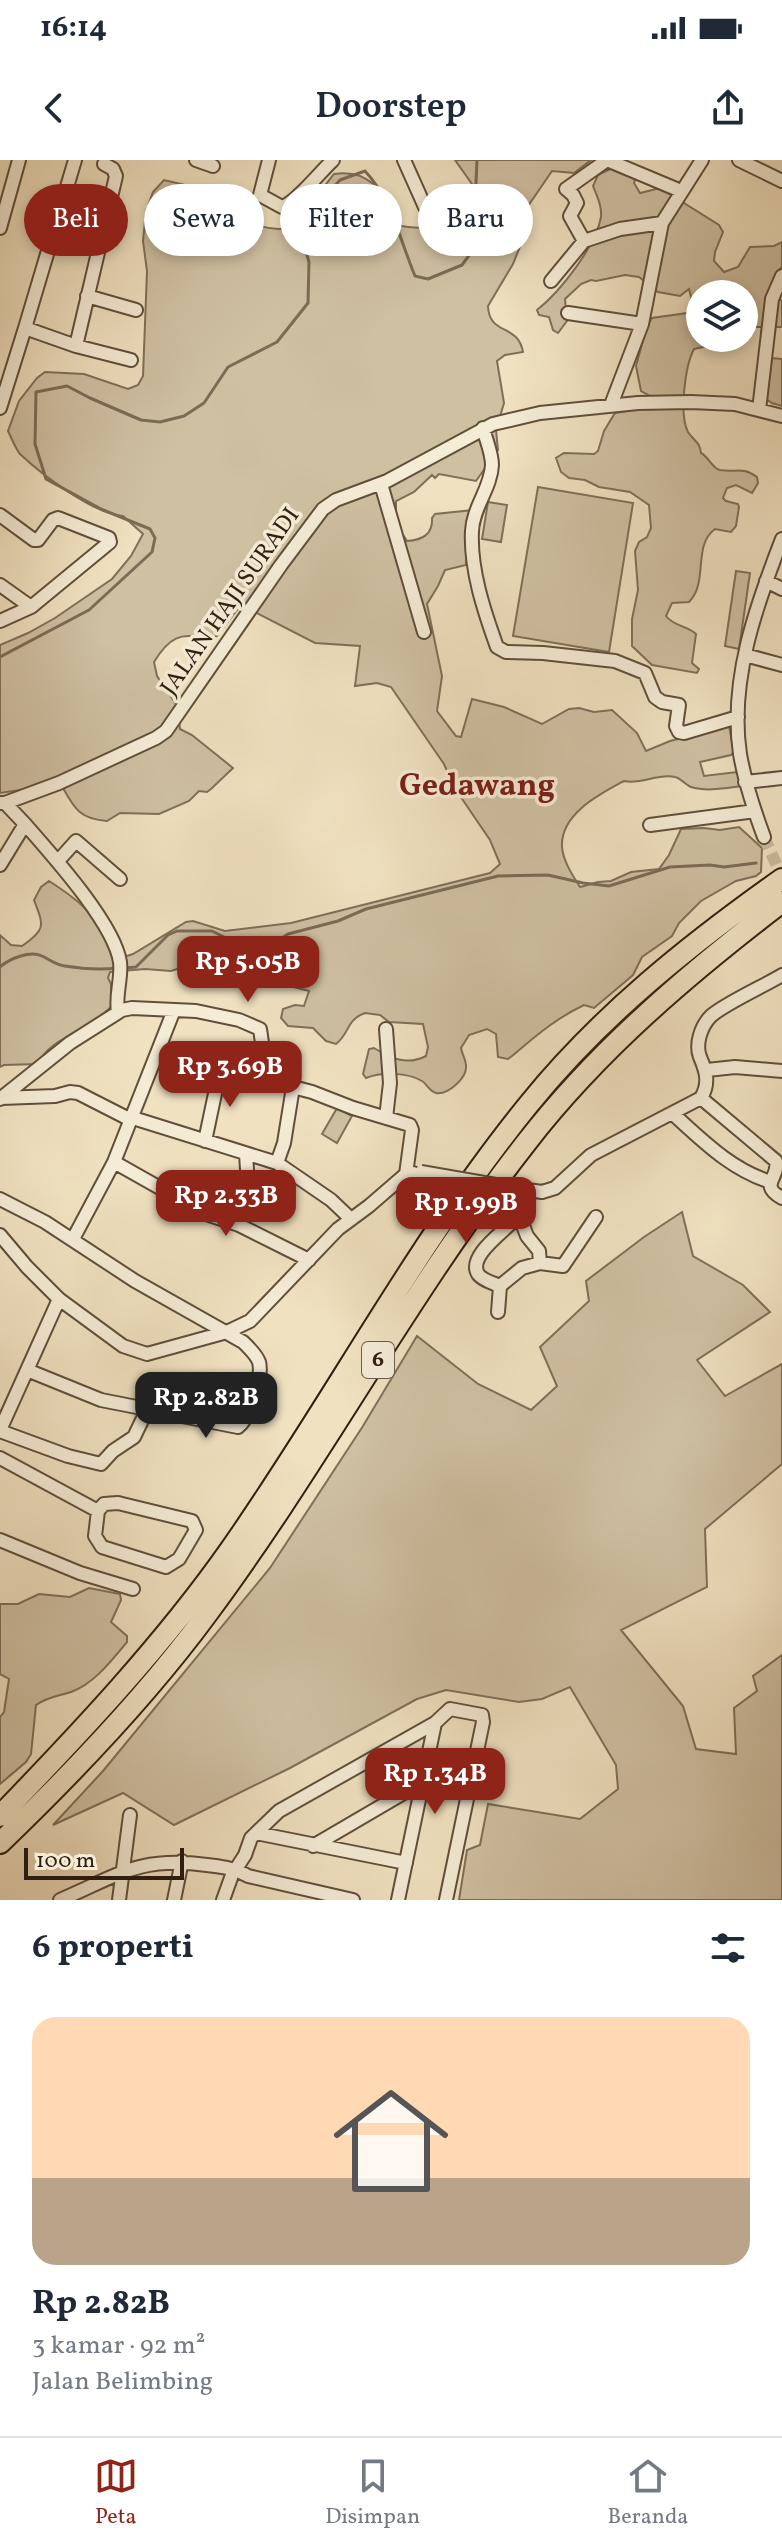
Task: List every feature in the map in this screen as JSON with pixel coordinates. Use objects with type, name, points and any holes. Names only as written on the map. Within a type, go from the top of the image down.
[{"type":"highway","name":"6","points":[[0,1816],[64,1750],[137,1666],[229,1551],[413,1264],[471,1178],[531,1101],[589,1038],[654,976],[782,879]]},
{"type":"highway","name":"6","points":[[0,1843],[125,1716],[207,1615],[299,1482],[477,1208],[528,1140],[635,1024],[717,951],[782,902]]},
{"type":"street","points":[[0,228],[4,200],[19,160]]},
{"type":"street","points":[[0,408],[75,160]]},
{"type":"street","points":[[76,346],[116,176],[105,162],[89,160]]},
{"type":"street","points":[[196,160],[213,166]]},
{"type":"street","points":[[269,160],[260,195],[282,207],[296,200],[309,182],[333,160]]},
{"type":"street","points":[[404,160],[418,191]]},
{"type":"street","points":[[584,241],[570,216],[577,203],[566,189],[607,160],[681,191]]},
{"type":"street","points":[[611,405],[642,324],[662,223],[702,160]]},
{"type":"street","points":[[739,160],[782,181]]},
{"type":"street","points":[[551,281],[584,241],[620,229],[662,223]]},
{"type":"street","points":[[759,410],[772,299],[782,276]]},
{"type":"street","points":[[87,296],[136,310]]},
{"type":"street","points":[[568,313],[642,324]]},
{"type":"street","points":[[25,328],[76,346],[131,360]]},
{"type":"street","name":"JALAN HAJI SURADI","points":[[2,803],[59,783],[161,735],[172,724],[323,509],[348,494],[381,484],[483,428],[540,413],[611,405],[691,402],[735,404],[782,416]]},
{"type":"street","points":[[483,428],[492,460],[474,515],[472,551],[497,647],[506,652],[615,661],[641,670],[648,677],[655,697],[662,702],[679,705],[676,726],[679,732],[738,717]]},
{"type":"street","points":[[381,484],[424,632]]},
{"type":"street","points":[[0,515],[34,540],[38,540],[58,518],[109,538],[108,545],[31,607],[0,621]]},
{"type":"street","points":[[764,837],[745,782],[738,717],[745,655],[766,581],[782,539]]},
{"type":"street","points":[[766,581],[782,589]]},
{"type":"street","points":[[0,585],[31,607]]},
{"type":"street","points":[[745,655],[782,665]]},
{"type":"street","points":[[745,782],[782,778]]},
{"type":"street","points":[[2,803],[58,861],[103,924],[120,965],[116,1001],[118,1012]]},
{"type":"street","points":[[650,825],[755,811]]},
{"type":"street","points":[[0,865],[25,824]]},
{"type":"street","points":[[58,861],[76,841],[120,879]]},
{"type":"street","points":[[0,1235],[59,1299],[123,1346],[147,1354],[227,1332],[250,1321],[338,1229],[406,1174],[421,1172],[542,1192],[555,1188],[591,1155],[701,1098],[706,1090],[707,1070],[697,1047],[707,1021],[717,1012],[782,975]]},
{"type":"street","points":[[1,1098],[70,1043],[118,1012],[132,1008],[228,1017],[257,1027],[261,1032],[263,1050],[275,1072],[293,1087],[410,1125],[406,1174]]},
{"type":"street","points":[[73,1239],[114,1162],[174,1010]]},
{"type":"street","points":[[386,1029],[390,1083],[386,1118]]},
{"type":"street","points":[[707,1070],[735,1067],[782,1071]]},
{"type":"street","points":[[205,1141],[220,1070]]},
{"type":"street","points":[[277,1163],[284,1143],[293,1087]]},
{"type":"street","points":[[1,1098],[78,1093],[132,1119],[277,1163],[331,1200],[351,1219]]},
{"type":"street","points":[[701,1098],[776,1161],[777,1168],[771,1182],[773,1193],[782,1198]]},
{"type":"street","points":[[672,1113],[720,1155],[751,1176],[771,1182]]},
{"type":"street","points":[[239,1225],[248,1185],[246,1154]]},
{"type":"street","points":[[114,1162],[196,1209],[239,1225],[309,1260]]},
{"type":"street","points":[[523,1190],[519,1215],[527,1236],[539,1251],[540,1263]]},
{"type":"street","points":[[0,1199],[24,1210],[135,1281],[243,1342],[257,1356],[260,1368],[252,1404],[241,1425],[229,1426],[101,1400],[27,1370]]},
{"type":"street","points":[[500,1286],[480,1277],[477,1262],[491,1241],[519,1215]]},
{"type":"street","points":[[498,1312],[500,1286],[522,1268],[540,1263],[563,1266],[596,1217]]},
{"type":"street","points":[[59,1299],[0,1430],[68,1456],[101,1464],[113,1451],[134,1437],[147,1410]]},
{"type":"street","points":[[0,1458],[98,1511]]},
{"type":"street","points":[[118,1503],[192,1521],[196,1530],[179,1559],[166,1567],[102,1547],[95,1536],[98,1511],[104,1504],[118,1503]]},
{"type":"street","points":[[0,1540],[72,1570],[133,1589]]},
{"type":"street","points":[[223,1900],[251,1838],[279,1811],[435,1723],[450,1709],[482,1715],[483,1722],[446,1900]]},
{"type":"street","points":[[398,1900],[435,1723]]},
{"type":"street","points":[[313,1846],[424,1781]]},
{"type":"street","points":[[119,1900],[130,1815]]},
{"type":"street","points":[[256,1833],[406,1863]]},
{"type":"street","points":[[60,1900],[124,1869],[162,1861],[237,1869],[248,1876],[353,1900]]},
{"type":"street","points":[[174,1900],[182,1861]]},
{"type":"shaded area","points":[[455,160],[591,160],[574,173],[552,171],[533,199],[533,184],[472,184]]},
{"type":"shaded area","points":[[612,168],[636,177],[634,183],[640,193],[660,188],[719,225],[723,232],[714,261],[724,272],[738,267],[750,247],[774,246],[782,242],[782,266],[772,286],[774,296],[782,301],[782,327],[758,327],[758,280],[686,280],[686,291],[680,296],[658,292],[639,277],[625,275],[581,284],[565,299],[567,321],[558,333],[553,330],[549,317],[539,315],[537,310],[566,280],[598,229],[601,213],[593,186],[598,175]]},
{"type":"shaded area","points":[[334,174],[359,175],[373,184],[326,184]]},
{"type":"shaded area","points":[[164,180],[181,184],[160,184]]},
{"type":"shaded area","points":[[402,226],[417,228],[418,256],[516,256],[488,306],[493,322],[516,337],[523,352],[505,355],[497,361],[504,403],[496,430],[498,450],[476,481],[439,474],[435,478],[432,475],[414,492],[396,501],[396,524],[407,541],[426,535],[435,514],[474,510],[466,565],[445,570],[427,604],[442,676],[437,711],[456,736],[461,737],[472,699],[504,707],[542,724],[569,709],[594,712],[612,710],[637,733],[646,751],[670,741],[729,726],[734,752],[700,762],[704,776],[737,772],[742,786],[697,788],[669,776],[637,782],[624,781],[593,799],[574,815],[563,835],[563,852],[580,887],[611,881],[631,872],[659,869],[681,829],[739,827],[762,848],[761,872],[736,881],[701,901],[679,923],[672,936],[642,957],[633,975],[594,1008],[584,1005],[564,1016],[508,1059],[498,1057],[496,1034],[487,1029],[469,1035],[461,1048],[466,1064],[463,1076],[441,1093],[434,1092],[422,1081],[409,1076],[386,1074],[366,1078],[363,1074],[369,1049],[374,1048],[392,1058],[405,1060],[426,1056],[428,1047],[423,1024],[389,1022],[380,1015],[365,1013],[354,1019],[336,1044],[326,1041],[313,1028],[288,1026],[281,1018],[283,1009],[304,1006],[309,991],[281,984],[273,969],[255,968],[245,977],[187,966],[171,971],[145,969],[110,972],[111,1007],[101,1016],[54,1045],[38,1064],[0,1067],[0,935],[11,945],[22,946],[39,931],[41,921],[34,900],[41,887],[49,881],[73,897],[88,912],[113,954],[127,956],[186,922],[193,921],[225,931],[291,923],[490,873],[500,864],[490,840],[454,787],[444,764],[391,687],[377,683],[355,686],[360,646],[315,643],[241,605],[217,636],[207,640],[190,636],[176,639],[165,647],[154,662],[157,676],[178,707],[180,729],[233,768],[211,789],[199,791],[189,801],[159,814],[120,813],[107,821],[80,812],[63,788],[0,793],[0,645],[55,618],[112,579],[131,556],[143,534],[123,516],[111,514],[69,492],[20,454],[8,431],[19,401],[45,372],[84,374],[128,389],[138,385],[143,376],[145,256],[264,256],[264,227],[280,229],[280,256],[402,256]]},
{"type":"shaded area","points":[[686,313],[686,352],[693,352],[684,390],[685,424],[701,453],[720,470],[747,472],[757,477],[758,483],[752,493],[736,485],[727,488],[723,498],[739,507],[736,526],[731,532],[715,529],[708,536],[695,594],[689,602],[672,603],[666,616],[696,634],[692,663],[699,669],[697,673],[652,665],[632,646],[632,619],[638,590],[635,551],[651,528],[649,505],[630,492],[569,478],[561,472],[556,458],[564,453],[594,454],[615,413],[650,407],[650,396],[641,391],[636,366],[652,318]]},
{"type":"shaded area","points":[[771,358],[782,359],[782,406],[763,397]]},
{"type":"shaded area","points":[[538,487],[633,503],[609,652],[513,636]]},
{"type":"shaded area","points":[[488,502],[507,505],[501,542],[482,539]]},
{"type":"shaded area","points":[[736,571],[750,573],[739,649],[725,646]]},
{"type":"shaded area","points":[[337,1108],[352,1116],[337,1143],[322,1134]]},
{"type":"shaded area","points":[[682,1212],[693,1256],[743,1285],[770,1312],[697,1360],[725,1396],[782,1364],[782,1464],[705,1529],[707,1587],[621,1630],[683,1706],[696,1749],[736,1754],[734,1708],[757,1691],[753,1676],[782,1655],[782,1900],[459,1900],[467,1850],[480,1845],[488,1804],[580,1819],[618,1789],[616,1765],[570,1687],[542,1699],[519,1702],[446,1690],[417,1699],[290,1768],[174,1825],[123,1793],[53,1825],[103,1771],[270,1568],[363,1426],[417,1336],[478,1384],[531,1410],[557,1386],[540,1347],[589,1301],[586,1281]]},
{"type":"shaded area","points":[[89,1588],[120,1594],[121,1600],[111,1622],[127,1636],[127,1642],[87,1683],[36,1705],[31,1754],[0,1784],[0,1717],[4,1712],[9,1679],[0,1674],[0,1604],[18,1604],[39,1594],[70,1597]]},
{"type":"waterway","points":[[0,657],[89,610],[152,552],[155,538],[150,529],[101,509],[46,479],[35,444],[36,392],[67,386],[141,420],[160,422],[184,416],[204,403],[228,367],[277,342],[308,303],[306,241],[314,229],[325,197],[340,180],[365,171],[389,207],[415,276],[428,279],[462,265],[473,250],[477,160]]},
{"type":"waterway","points":[[125,968],[136,967],[168,935],[177,931],[212,931],[232,941],[271,945],[288,934],[338,921],[366,909],[498,876],[548,875],[609,886],[670,867],[724,867],[756,863]]},
{"type":"waterway","points":[[0,967],[14,958],[37,954],[62,965],[118,968]]},
{"type":"tunnel","points":[[764,837],[782,877]]},
{"type":"district","name":"Gedawang","points":[[477,787]]}]
